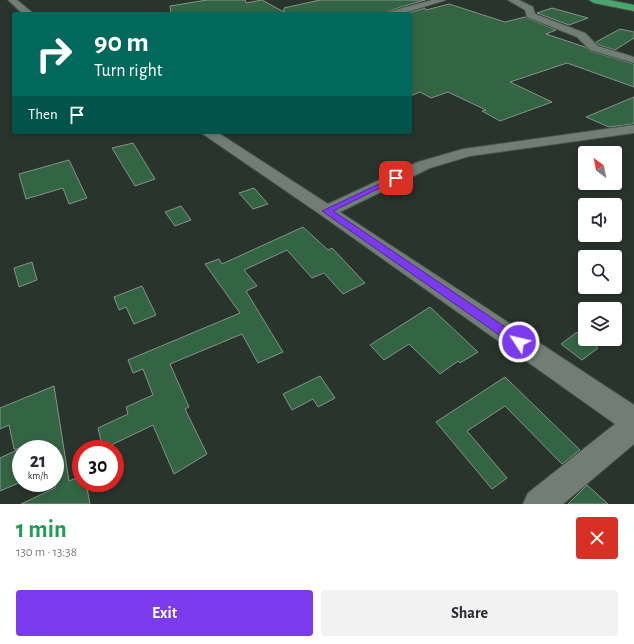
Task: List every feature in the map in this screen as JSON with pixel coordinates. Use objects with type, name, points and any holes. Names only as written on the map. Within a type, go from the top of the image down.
[{"type":"highway","points":[[594,0],[634,8]]},
{"type":"street","points":[[12,0],[27,12]]},
{"type":"street","points":[[420,0],[430,3]]},
{"type":"street","points":[[398,12],[442,0]]},
{"type":"street","points":[[512,0],[530,9],[530,15],[581,35],[594,48],[613,55],[634,60]]},
{"type":"street","points":[[327,211],[424,165],[468,152],[634,129]]},
{"type":"street","points":[[210,134],[327,211],[634,421]]},
{"type":"street","points":[[539,504],[634,426]]},
{"type":"building","points":[[207,0],[245,0],[246,3],[262,0],[284,12],[171,12],[170,6]]},
{"type":"building","points":[[320,0],[425,0],[388,11],[284,12],[284,8]]},
{"type":"building","points":[[449,4],[505,22],[525,17],[556,30],[546,34],[585,47],[590,51],[634,64],[634,87],[567,63],[510,82],[552,102],[500,121],[482,111],[486,110],[448,92],[431,98],[420,92],[412,95],[412,12],[425,8],[426,10]]},
{"type":"building","points":[[552,8],[588,18],[569,25],[537,13]]},
{"type":"building","points":[[620,29],[634,32],[634,38],[615,50],[599,45],[596,42]]},
{"type":"building","points":[[634,97],[634,123],[632,124],[609,127],[586,117]]},
{"type":"building","points":[[133,143],[155,179],[135,186],[112,148]]},
{"type":"building","points":[[69,160],[87,198],[69,204],[63,188],[26,199],[19,174]]},
{"type":"building","points":[[254,188],[268,204],[253,209],[239,193]]},
{"type":"building","points":[[181,206],[191,220],[175,226],[165,212]]},
{"type":"building","points":[[303,227],[328,250],[332,248],[365,283],[343,294],[324,273],[312,278],[287,250],[244,270],[257,286],[246,291],[283,352],[258,363],[242,334],[170,364],[189,407],[185,409],[207,454],[174,474],[153,425],[122,440],[101,440],[98,428],[128,414],[126,407],[153,395],[143,369],[133,373],[128,360],[240,313],[205,264],[219,259],[222,264]]},
{"type":"building","points":[[32,262],[37,280],[19,287],[14,268]]},
{"type":"building","points":[[142,286],[156,315],[134,324],[126,307],[119,310],[114,297]]},
{"type":"building","points":[[430,307],[478,352],[460,363],[458,361],[440,374],[409,344],[384,360],[370,345]]},
{"type":"building","points":[[577,332],[578,346],[595,346],[598,348],[582,360],[561,344]]},
{"type":"building","points":[[320,376],[335,398],[318,407],[313,399],[292,410],[283,394]]},
{"type":"building","points":[[505,377],[580,450],[562,464],[505,406],[467,431],[507,478],[492,489],[436,422]]},
{"type":"building","points":[[54,386],[63,440],[12,440],[9,425],[0,429],[0,408]]},
{"type":"building","points":[[64,449],[69,481],[72,480],[72,492],[88,492],[90,504],[21,504],[46,492],[64,492]]},
{"type":"building","points":[[12,452],[12,486],[0,491],[0,458]]},
{"type":"building","points":[[587,485],[608,504],[568,504]]},
{"type":"route","points":[[396,178],[327,211],[519,342]]}]
